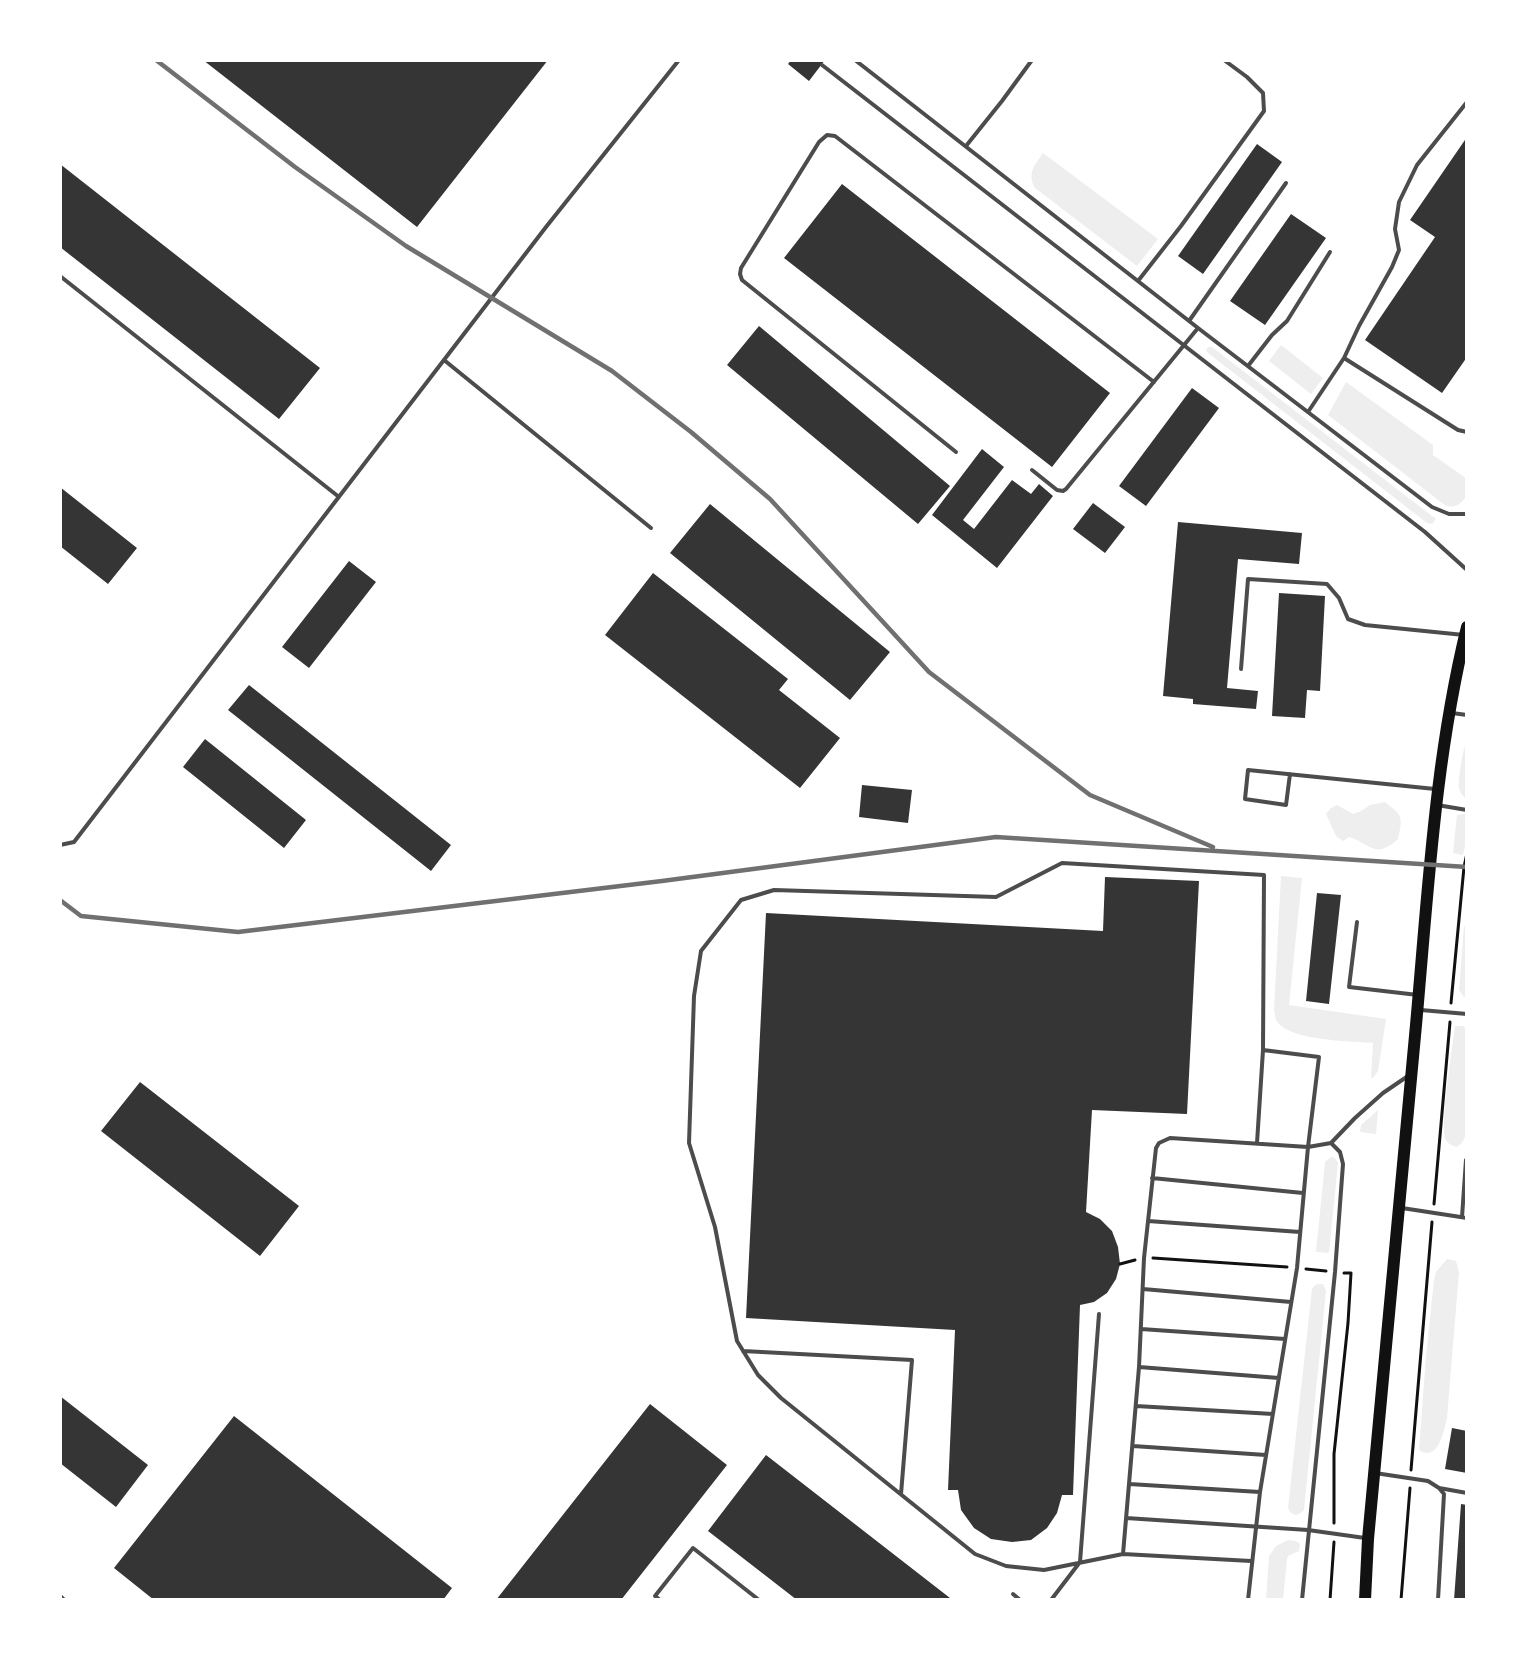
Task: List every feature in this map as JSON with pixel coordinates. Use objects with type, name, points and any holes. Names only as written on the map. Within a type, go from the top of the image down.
[{"type":"main road","points":[[1365,1600],[1368,1539],[1438,789],[1448,712],[1466,631]]},
{"type":"lane","points":[[60,845],[74,842],[444,360],[679,60]]},
{"type":"lane","points":[[855,60],[1198,328],[1432,507],[1449,514],[1467,514]]},
{"type":"lane","points":[[966,146],[1032,60]]},
{"type":"lane","points":[[1138,281],[1264,111],[1263,93],[1224,60]]},
{"type":"lane","points":[[822,65],[1425,532],[1467,570]]},
{"type":"lane","points":[[1308,412],[1344,358],[1392,267],[1399,250],[1395,229],[1399,202],[1417,165],[1467,102]]},
{"type":"lane","points":[[956,452],[742,280],[741,268],[819,142],[827,135],[834,136],[1154,382]]},
{"type":"lane","points":[[1189,321],[1286,183]]},
{"type":"lane","points":[[1248,366],[1272,335],[1287,321],[1330,252]]},
{"type":"lane","points":[[60,276],[339,497]]},
{"type":"lane","points":[[1032,470],[1057,490],[1066,489],[1198,328]]},
{"type":"lane","points":[[1344,358],[1458,430],[1467,432]]},
{"type":"lane","points":[[444,360],[651,528]]},
{"type":"lane","points":[[1241,669],[1248,579],[1327,584],[1340,598],[1348,620],[1365,625],[1466,631]]},
{"type":"lane","points":[[1448,712],[1467,715]]},
{"type":"lane","points":[[1290,774],[1287,805],[1245,799],[1248,770],[1290,774],[1438,789]]},
{"type":"lane","points":[[1437,805],[1467,810]]},
{"type":"lane","points":[[1251,1561],[1123,1554],[1044,1570],[1006,1566],[975,1554],[781,1398],[758,1375],[737,1341],[715,1227],[689,1143],[694,996],[701,951],[741,900],[774,890],[996,897],[1062,863],[1264,875],[1263,1050],[1257,1143]]},
{"type":"lane","points":[[1357,922],[1349,987],[1419,995]]},
{"type":"lane","points":[[1417,1010],[1467,1014]]},
{"type":"lane","points":[[1248,1600],[1260,1492],[1297,1268],[1319,1057],[1263,1050]]},
{"type":"lane","points":[[1123,1554],[1139,1366],[1144,1258],[1152,1178],[1156,1148],[1159,1143],[1170,1138],[1308,1147],[1331,1143],[1383,1093],[1412,1073]]},
{"type":"lane","points":[[1302,1600],[1335,1272],[1343,1164],[1340,1152],[1331,1143]]},
{"type":"lane","points":[[1399,1208],[1465,1217],[1466,1160]]},
{"type":"lane","points":[[1152,1178],[1304,1193]]},
{"type":"lane","points":[[1148,1221],[1300,1232]]},
{"type":"lane","points":[[1143,1289],[1292,1302]]},
{"type":"lane","points":[[1052,1600],[1080,1562],[1099,1314]]},
{"type":"lane","points":[[1141,1329],[1285,1339]]},
{"type":"lane","points":[[743,1351],[912,1360],[901,1495]]},
{"type":"lane","points":[[1139,1366],[1279,1378]]},
{"type":"lane","points":[[1136,1406],[1273,1414]]},
{"type":"lane","points":[[1132,1446],[1266,1455]]},
{"type":"lane","points":[[1375,1473],[1428,1481],[1444,1494],[1438,1600]]},
{"type":"lane","points":[[1130,1484],[1260,1492]]},
{"type":"lane","points":[[1438,1488],[1467,1493]]},
{"type":"lane","points":[[1126,1518],[1308,1530],[1368,1539]]},
{"type":"lane","points":[[660,1600],[655,1596],[693,1548],[759,1600]]},
{"type":"lane","points":[[1013,1594],[1020,1600]]},
{"type":"path","points":[[1401,1600],[1433,1212],[1467,853]]},
{"type":"path","points":[[1119,1264],[1144,1258],[1351,1273],[1334,1454],[1334,1534],[1330,1600]]},
{"type":"shaded area","points":[[1043,153],[1158,239],[1137,266],[1035,188],[1032,174],[1034,166]]},
{"type":"shaded area","points":[[1281,345],[1323,378],[1311,394],[1269,361]]},
{"type":"shaded area","points":[[1212,347],[1436,519],[1432,524],[1427,523],[1208,353],[1206,350]]},
{"type":"shaded area","points":[[1346,382],[1433,445],[1433,455],[1467,479],[1467,496],[1458,505],[1446,506],[1328,415]]},
{"type":"shaded area","points":[[1467,739],[1467,800],[1460,791],[1459,783]]},
{"type":"shaded area","points":[[1385,802],[1398,814],[1401,826],[1398,839],[1383,849],[1373,849],[1349,837],[1343,841],[1336,836],[1326,814],[1337,805],[1353,814],[1370,805]]},
{"type":"shaded area","points":[[1457,815],[1467,815],[1467,836],[1463,855],[1453,853]]},
{"type":"shaded area","points":[[1281,876],[1302,878],[1289,1005],[1386,1019],[1378,1071],[1373,1078],[1371,1078],[1373,1043],[1306,1036],[1283,1027],[1276,1020],[1274,1010]]},
{"type":"shaded area","points":[[1467,922],[1467,997],[1464,997],[1459,990],[1464,927]]},
{"type":"shaded area","points":[[1455,1026],[1463,1026],[1467,1029],[1467,1131],[1464,1140],[1457,1147],[1446,1140],[1444,1132],[1445,1103]]},
{"type":"shaded area","points":[[1378,1110],[1376,1134],[1360,1132],[1361,1125]]},
{"type":"shaded area","points":[[1331,1157],[1335,1158],[1338,1163],[1329,1253],[1316,1252],[1325,1162]]},
{"type":"shaded area","points":[[1447,1259],[1456,1261],[1459,1272],[1447,1418],[1439,1444],[1431,1452],[1426,1453],[1419,1450],[1434,1280],[1436,1272]]},
{"type":"shaded area","points":[[1318,1284],[1323,1284],[1326,1291],[1304,1510],[1295,1515],[1288,1508],[1312,1289]]},
{"type":"shaded area","points":[[1288,1540],[1300,1544],[1299,1551],[1288,1556],[1287,1559],[1283,1600],[1266,1600],[1269,1556],[1276,1546]]},
{"type":"building","points":[[203,60],[548,60],[417,227]]},
{"type":"building","points":[[791,60],[825,60],[809,81],[788,64]]},
{"type":"building","points":[[1467,137],[1467,357],[1442,393],[1365,340],[1435,237],[1410,220]]},
{"type":"building","points":[[1257,144],[1282,162],[1203,274],[1178,256]]},
{"type":"building","points":[[60,164],[320,368],[279,419],[60,247]]},
{"type":"building","points":[[842,184],[1110,393],[1052,467],[784,258]]},
{"type":"building","points":[[1291,214],[1326,238],[1265,325],[1230,301]]},
{"type":"building","points":[[759,326],[950,486],[918,524],[727,365]]},
{"type":"building","points":[[1192,388],[1219,408],[1146,506],[1119,486]]},
{"type":"building","points":[[982,449],[1004,467],[963,520],[974,529],[1012,480],[1031,494],[1039,484],[1053,496],[997,568],[932,515]]},
{"type":"building","points":[[60,487],[137,548],[108,584],[60,546]]},
{"type":"building","points":[[1093,503],[1125,527],[1105,553],[1073,529]]},
{"type":"building","points":[[710,504],[890,652],[850,700],[670,553]]},
{"type":"building","points":[[1178,522],[1302,533],[1299,564],[1238,559],[1227,688],[1258,691],[1256,709],[1193,704],[1193,699],[1163,696]]},
{"type":"building","points":[[349,561],[376,582],[309,668],[282,647]]},
{"type":"building","points":[[653,573],[788,679],[779,690],[840,738],[800,788],[605,635]]},
{"type":"building","points":[[1279,593],[1325,596],[1320,691],[1307,690],[1305,718],[1272,716]]},
{"type":"building","points":[[249,685],[451,845],[431,871],[228,710]]},
{"type":"building","points":[[205,739],[306,820],[284,848],[183,767]]},
{"type":"building","points":[[862,785],[912,790],[908,823],[859,817]]},
{"type":"building","points":[[1105,877],[1199,881],[1187,1114],[1092,1110],[1086,1212],[1100,1219],[1112,1231],[1118,1247],[1120,1264],[1116,1279],[1107,1293],[1094,1302],[1080,1305],[1073,1495],[1062,1495],[1057,1513],[1047,1528],[1031,1540],[1012,1542],[991,1539],[974,1528],[961,1510],[958,1490],[948,1490],[955,1330],[746,1318],[766,913],[1103,931]]},
{"type":"building","points":[[1317,893],[1341,895],[1329,1004],[1306,1001]]},
{"type":"building","points":[[140,1082],[299,1206],[260,1256],[101,1131]]},
{"type":"building","points":[[60,1396],[148,1465],[116,1507],[60,1463]]},
{"type":"building","points":[[650,1404],[727,1465],[621,1600],[496,1600]]},
{"type":"building","points":[[234,1416],[452,1588],[443,1600],[154,1600],[114,1568]]},
{"type":"building","points":[[1452,1428],[1467,1431],[1467,1473],[1445,1469]]},
{"type":"building","points":[[766,1455],[950,1598],[948,1600],[797,1600],[708,1531]]},
{"type":"building","points":[[1461,1504],[1467,1505],[1467,1600],[1454,1600]]},
{"type":"railway","points":[[156,60],[295,167],[406,246],[612,371],[691,432],[770,499],[929,672],[1090,795],[1213,847]]},
{"type":"railway","points":[[60,900],[81,916],[238,932],[662,881],[996,837],[1467,867]]}]
